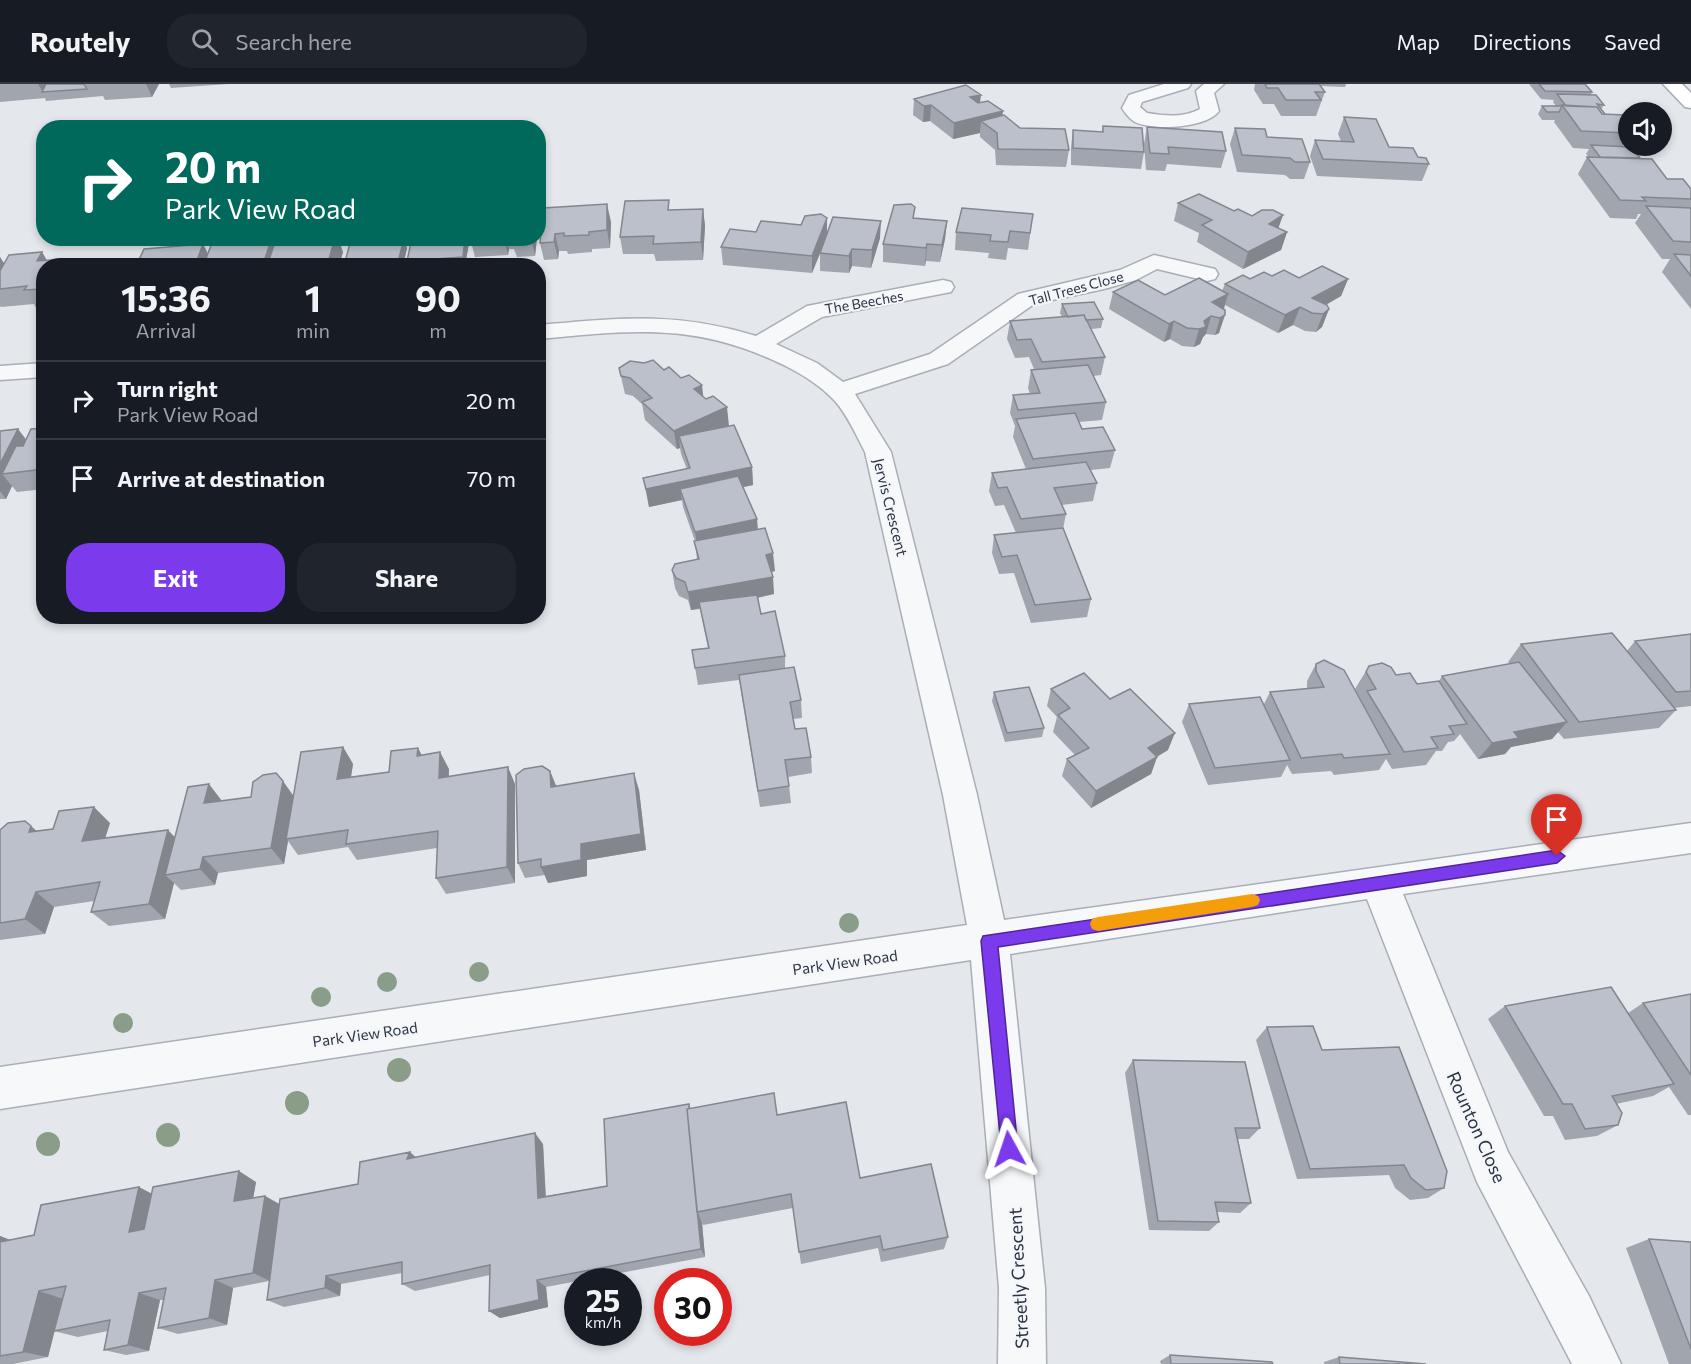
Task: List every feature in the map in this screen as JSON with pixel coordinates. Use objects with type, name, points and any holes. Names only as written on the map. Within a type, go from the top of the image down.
[{"type":"main road","points":[[1672,84],[1691,104]]},
{"type":"street","points":[[1178,86],[1210,88],[1210,111],[1185,122],[1141,118],[1131,108],[1135,99],[1178,86]]},
{"type":"street","points":[[1160,238],[1154,262],[1207,274]]},
{"type":"street","name":"Tall Trees Close","points":[[838,391],[939,359],[1026,299],[1096,284],[1128,274],[1154,262]]},
{"type":"street","name":"The Beeches","points":[[758,345],[815,311],[943,287]]},
{"type":"street","name":"Jervis Crescent","points":[[546,331],[645,325],[693,327],[758,345],[797,362],[838,391],[862,421],[878,452],[960,795],[989,941]]},
{"type":"street","points":[[0,373],[36,371]]},
{"type":"street","name":"Park View Road","points":[[0,1088],[1379,881],[1691,838]]},
{"type":"street","name":"Rounton Close","points":[[1379,881],[1492,1167],[1572,1313],[1597,1364]]},
{"type":"street","name":"Streetly Crescent","points":[[989,941],[1022,1288],[1022,1364]]},
{"type":"building","points":[[46,84],[84,84],[87,89],[42,92]]},
{"type":"building","points":[[1265,84],[1319,84],[1325,92],[1315,92],[1321,100],[1286,100],[1278,88],[1267,88]]},
{"type":"building","points":[[1539,84],[1585,84],[1592,92],[1545,91]]},
{"type":"building","points":[[966,85],[981,95],[970,97],[978,103],[988,101],[1003,111],[954,123],[931,105],[924,106],[914,99]]},
{"type":"building","points":[[1557,94],[1596,95],[1604,105],[1597,104],[1605,114],[1602,114],[1597,107],[1566,106]]},
{"type":"building","points":[[1562,105],[1597,107],[1602,114],[1618,115],[1618,133],[1581,131]]},
{"type":"building","points":[[1542,106],[1562,106],[1559,112],[1547,112]]},
{"type":"building","points":[[1004,115],[1020,128],[1065,129],[1069,150],[998,149],[997,133],[981,121]]},
{"type":"building","points":[[1344,117],[1376,119],[1389,147],[1413,148],[1418,157],[1426,158],[1429,164],[1323,159],[1315,140],[1354,142]]},
{"type":"building","points":[[1103,126],[1142,128],[1144,152],[1073,148],[1073,130],[1103,132]]},
{"type":"building","points":[[1147,127],[1222,132],[1226,151],[1168,147],[1169,154],[1150,153]]},
{"type":"building","points":[[1235,128],[1265,129],[1267,137],[1302,139],[1310,162],[1295,162],[1290,158],[1242,155]]},
{"type":"building","points":[[1591,145],[1618,146],[1618,156],[1638,156],[1640,158],[1600,157]]},
{"type":"building","points":[[1587,157],[1652,159],[1667,179],[1683,179],[1691,189],[1691,199],[1642,197],[1646,201],[1620,200]]},
{"type":"building","points":[[1199,194],[1234,211],[1238,209],[1252,216],[1262,210],[1273,210],[1283,215],[1269,224],[1287,232],[1248,252],[1202,225],[1212,220],[1178,203]]},
{"type":"building","points":[[669,200],[668,210],[703,209],[701,242],[653,244],[654,236],[620,237],[625,201]]},
{"type":"building","points":[[607,204],[607,230],[589,232],[589,235],[555,234],[554,242],[546,243],[546,208]]},
{"type":"building","points":[[911,204],[915,207],[913,218],[947,221],[942,245],[927,244],[926,248],[883,244],[894,205]]},
{"type":"building","points":[[1646,206],[1691,208],[1691,242],[1673,241]]},
{"type":"building","points":[[962,208],[1033,214],[1030,233],[1010,231],[1008,242],[990,241],[991,235],[956,232]]},
{"type":"building","points":[[821,214],[827,218],[812,256],[721,247],[730,229],[756,232],[761,221],[801,225],[805,216]]},
{"type":"building","points":[[833,217],[881,221],[872,250],[852,249],[849,256],[820,253]]},
{"type":"building","points":[[202,246],[198,258],[140,258],[144,249]]},
{"type":"building","points":[[211,246],[269,246],[265,258],[206,258]]},
{"type":"building","points":[[274,246],[333,246],[329,258],[270,258]]},
{"type":"building","points":[[349,246],[402,246],[399,258],[346,258]]},
{"type":"building","points":[[410,246],[464,246],[463,257],[408,258]]},
{"type":"building","points":[[42,252],[39,258],[36,258],[36,289],[24,290],[27,286],[0,289],[0,271],[9,255]]},
{"type":"building","points":[[1674,254],[1691,255],[1691,276]]},
{"type":"building","points":[[1322,266],[1348,279],[1312,298],[1327,305],[1329,309],[1323,314],[1312,313],[1300,307],[1285,315],[1225,284],[1243,275],[1250,279],[1264,272],[1272,276],[1284,270],[1299,278]]},
{"type":"building","points":[[1199,278],[1228,294],[1212,302],[1225,310],[1225,315],[1220,318],[1211,316],[1204,321],[1206,327],[1199,329],[1187,328],[1174,321],[1169,324],[1113,292],[1138,280],[1165,295]]},
{"type":"building","points":[[1094,302],[1103,319],[1086,320],[1084,315],[1068,317],[1062,304]]},
{"type":"building","points":[[1084,315],[1105,357],[1042,362],[1031,339],[1017,340],[1010,321]]},
{"type":"building","points":[[653,360],[664,370],[669,367],[681,378],[689,375],[702,385],[694,389],[706,399],[713,396],[727,407],[674,431],[642,402],[652,398],[630,378],[621,376],[619,368],[630,361],[644,363]]},
{"type":"building","points":[[1088,365],[1106,402],[1018,410],[1013,395],[1040,393],[1031,370]]},
{"type":"building","points":[[1075,413],[1082,429],[1103,427],[1115,450],[1033,459],[1016,419]]},
{"type":"building","points":[[734,425],[752,467],[646,489],[643,478],[690,468],[679,436]]},
{"type":"building","points":[[18,429],[0,464],[0,431]]},
{"type":"building","points":[[31,429],[36,429],[36,470],[2,474],[16,446],[23,446]]},
{"type":"building","points":[[1086,462],[1097,483],[1054,488],[1066,514],[1021,519],[1007,487],[998,488],[992,473]]},
{"type":"building","points":[[738,476],[757,519],[695,532],[680,489]]},
{"type":"building","points":[[765,528],[773,553],[766,555],[773,577],[688,592],[685,582],[676,578],[672,570],[675,564],[699,559],[694,541]]},
{"type":"building","points":[[1063,528],[1091,599],[1035,605],[1017,555],[1002,557],[994,535]]},
{"type":"building","points":[[757,595],[761,614],[775,611],[785,656],[695,668],[692,650],[709,648],[699,602]]},
{"type":"building","points":[[1612,633],[1676,710],[1579,722],[1521,644]]},
{"type":"building","points":[[1691,634],[1691,691],[1676,692],[1635,641]]},
{"type":"building","points":[[1324,660],[1344,670],[1390,754],[1344,758],[1342,754],[1301,758],[1270,692],[1324,687],[1316,671],[1316,664]]},
{"type":"building","points":[[1519,662],[1567,722],[1514,732],[1519,738],[1492,743],[1442,676]]},
{"type":"building","points":[[1382,663],[1391,667],[1396,675],[1410,673],[1417,684],[1439,681],[1467,724],[1449,726],[1454,734],[1431,737],[1438,748],[1404,752],[1367,691],[1376,689],[1366,672],[1369,666]]},
{"type":"building","points":[[794,667],[801,700],[790,702],[795,729],[806,728],[811,757],[785,760],[789,786],[758,791],[739,675]]},
{"type":"building","points":[[1084,673],[1110,699],[1130,689],[1175,733],[1148,748],[1157,757],[1096,791],[1067,759],[1089,748],[1058,715],[1070,708],[1051,689]]},
{"type":"building","points":[[1029,687],[1044,728],[1007,733],[994,692]]},
{"type":"building","points":[[1260,697],[1290,760],[1215,768],[1189,704]]},
{"type":"building","points":[[343,747],[337,779],[389,772],[391,751],[418,748],[417,756],[440,752],[439,778],[508,767],[507,867],[436,878],[438,831],[346,844],[348,830],[286,839],[301,752]]},
{"type":"building","points":[[542,766],[550,771],[551,787],[634,773],[641,834],[581,844],[581,860],[541,867],[541,859],[518,863],[516,775],[524,769]]},
{"type":"building","points":[[276,773],[283,781],[271,848],[203,857],[200,869],[165,875],[188,787],[209,784],[204,803],[251,797],[253,782],[263,775]]},
{"type":"building","points":[[94,807],[82,841],[168,830],[149,904],[91,912],[100,882],[36,892],[25,919],[0,923],[0,830],[8,823],[25,821],[31,826],[29,832],[53,829],[59,811]]},
{"type":"building","points":[[1611,987],[1674,1084],[1612,1096],[1622,1113],[1618,1125],[1585,1129],[1572,1104],[1563,1104],[1505,1006]]},
{"type":"building","points":[[1691,994],[1691,1075],[1643,1003]]},
{"type":"building","points":[[1313,1026],[1322,1050],[1399,1047],[1447,1171],[1444,1188],[1426,1190],[1411,1178],[1404,1165],[1310,1169],[1267,1027]]},
{"type":"building","points":[[1133,1060],[1245,1062],[1260,1128],[1235,1128],[1251,1203],[1215,1202],[1219,1222],[1158,1221]]},
{"type":"building","points":[[774,1093],[777,1115],[846,1102],[860,1178],[931,1164],[948,1237],[883,1250],[880,1236],[799,1252],[791,1194],[697,1212],[687,1109]]},
{"type":"building","points":[[689,1104],[689,1109],[687,1109],[701,1249],[600,1268],[564,1268],[564,1275],[537,1280],[539,1300],[489,1311],[490,1265],[402,1284],[402,1262],[326,1276],[325,1288],[267,1300],[280,1199],[358,1184],[360,1162],[410,1152],[407,1159],[535,1133],[538,1198],[607,1186],[604,1119]]},
{"type":"building","points":[[239,1171],[234,1201],[265,1196],[253,1273],[215,1280],[209,1318],[158,1328],[166,1288],[139,1293],[128,1345],[104,1350],[110,1320],[54,1331],[66,1286],[39,1291],[23,1352],[0,1356],[0,1242],[34,1235],[41,1205],[139,1187],[129,1232],[144,1229],[153,1187]]},
{"type":"building","points":[[1649,1239],[1691,1242],[1691,1349]]},
{"type":"building","points":[[1170,1355],[1272,1362],[1273,1364],[1171,1364]]},
{"type":"building","points":[[1339,1357],[1426,1364],[1340,1364]]},
{"type":"slow traffic","points":[[1098,924],[1252,900]]},
{"type":"route","points":[[1009,1149],[989,941],[1557,856]]}]
